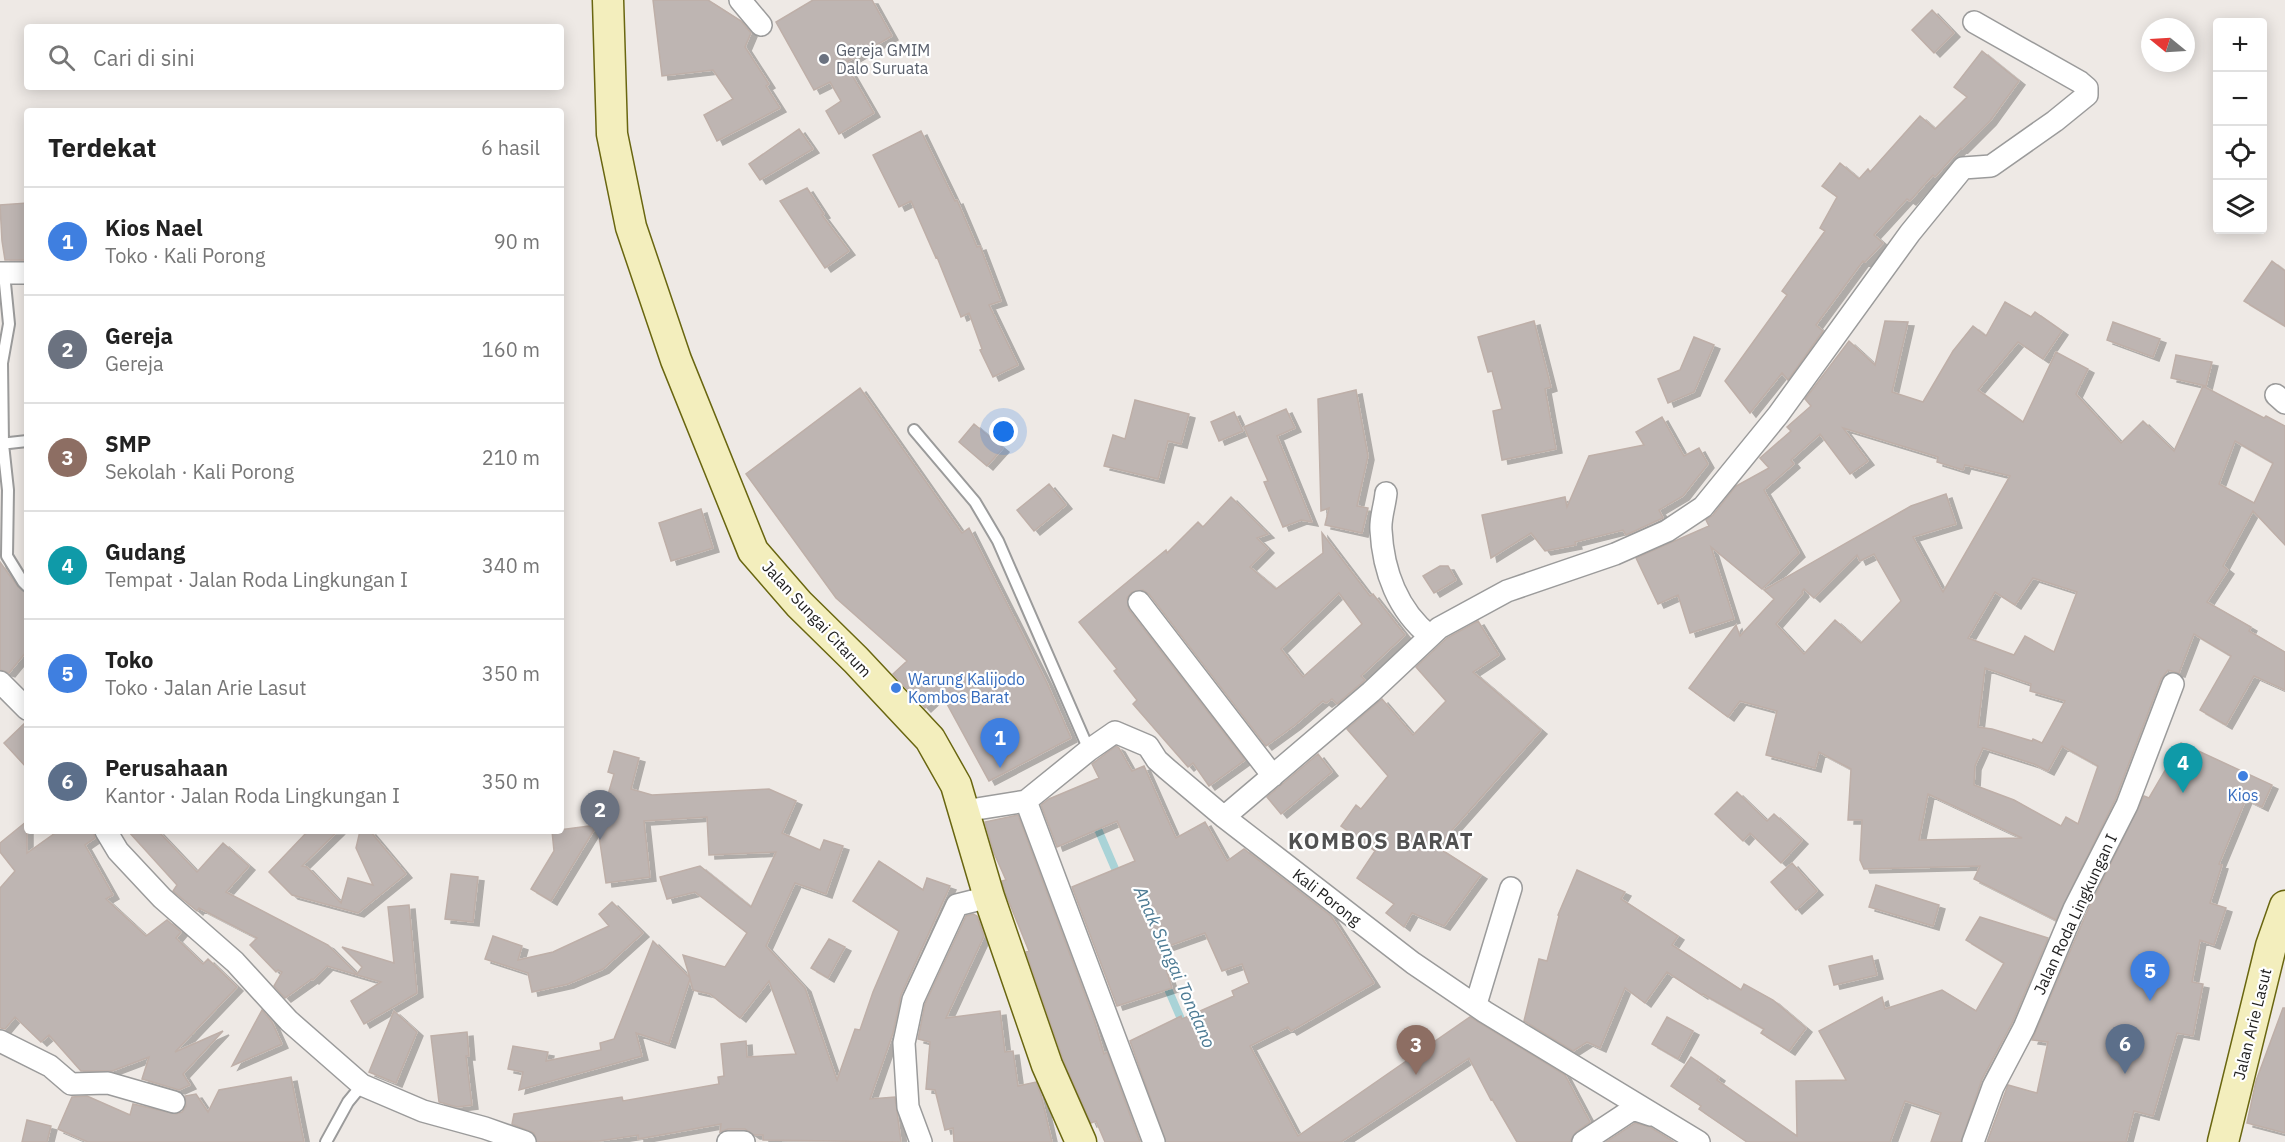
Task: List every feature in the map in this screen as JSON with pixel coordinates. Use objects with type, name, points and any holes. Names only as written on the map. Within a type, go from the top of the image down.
[{"type":"street","name":"Jalan Sungai Citarum","points":[[608,0],[612,134],[631,226],[676,360],[753,550],[799,604],[856,660],[930,739],[956,785],[989,897],[1047,1065],[1080,1142]]},
{"type":"street","points":[[740,0],[761,25]]},
{"type":"street","points":[[1224,817],[1371,692],[1439,628],[1507,591],[1615,554],[1667,531],[1703,507],[1778,415],[1911,233],[1963,168],[1990,166],[2055,121],[2087,95],[2087,88],[2080,82],[1974,21]]},
{"type":"street","points":[[2,273],[24,273]]},
{"type":"street","points":[[1386,493],[1381,528],[1391,584],[1416,625],[1430,636]]},
{"type":"street","points":[[1139,602],[1273,776]]},
{"type":"street","points":[[0,682],[24,706]]},
{"type":"street","name":"Jalan Roda Lingkungan I","points":[[1974,1142],[1993,1087],[2024,1028],[2074,909],[2127,805],[2174,684]]},
{"type":"street","name":"Kali Porong","points":[[964,811],[1026,801],[1115,732],[1137,740],[1148,746],[1157,760],[1224,817],[1413,963],[1699,1142]]},
{"type":"street","points":[[1026,801],[1154,1142]]},
{"type":"street","points":[[108,834],[118,851],[162,898],[235,962],[288,1021],[362,1085],[423,1111],[525,1142]]},
{"type":"street","points":[[1476,1004],[1511,888]]},
{"type":"street","points":[[921,1142],[908,1107],[904,1043],[913,1000],[957,905],[989,897]]},
{"type":"street","name":"Jalan Arie Lasut","points":[[2223,1142],[2271,946],[2285,906]]},
{"type":"street","points":[[0,1041],[50,1066],[71,1084],[108,1083],[174,1102]]},
{"type":"street","points":[[1583,1142],[1634,1109],[1663,1119]]},
{"type":"street","points":[[728,1142],[744,1142]]},
{"type":"lane","points":[[2,273],[9,324],[2,363],[2,444],[8,490],[7,556],[24,584]]},
{"type":"lane","points":[[914,430],[975,502],[998,541],[1089,750]]},
{"type":"lane","points":[[2,444],[24,441]]},
{"type":"lane","points":[[326,1142],[348,1102],[362,1085]]},
{"type":"building","points":[[653,0],[708,0],[741,21],[751,33],[745,47],[769,84],[766,86],[780,108],[717,141],[704,115],[733,99],[713,70],[662,76]]},
{"type":"building","name":"Gereja GMIM Dalo Suruata","points":[[813,0],[872,0],[892,36],[845,63],[874,113],[839,134],[826,111],[841,101],[830,82],[814,90],[776,22]]},
{"type":"building","points":[[1932,10],[1954,33],[1934,53],[1912,30]]},
{"type":"building","points":[[1982,51],[2019,81],[1990,121],[1935,177],[1933,175],[1910,201],[1907,199],[1874,235],[1883,243],[1865,262],[1863,261],[1816,325],[1823,331],[1788,380],[1782,373],[1750,413],[1725,381],[1787,295],[1782,291],[1825,231],[1820,228],[1837,197],[1822,186],[1840,163],[1859,179],[1868,169],[1870,172],[1920,116],[1935,129],[1967,97],[1954,87]]},
{"type":"building","points":[[799,129],[813,149],[760,180],[749,164]]},
{"type":"building","points":[[921,131],[955,201],[957,200],[977,247],[980,246],[1001,301],[989,305],[1018,365],[993,377],[980,350],[982,349],[969,313],[961,317],[911,201],[899,207],[873,155]]},
{"type":"building","points":[[807,188],[824,214],[822,215],[849,251],[825,268],[780,201]]},
{"type":"building","points":[[24,203],[24,260],[5,260],[0,205]]},
{"type":"building","points":[[2272,261],[2285,271],[2285,326],[2244,301]]},
{"type":"building","points":[[2005,302],[2031,317],[2035,312],[2062,331],[2043,359],[2018,342],[1978,390],[2023,422],[2056,352],[2088,369],[2076,394],[2121,443],[2143,421],[2174,451],[2203,386],[2264,418],[2266,416],[2285,426],[2285,545],[2253,511],[2223,566],[2228,570],[2207,602],[2251,627],[2249,631],[2285,652],[2285,690],[2254,676],[2226,725],[2200,710],[2231,656],[2194,634],[2179,673],[2168,670],[2161,679],[2115,800],[2056,920],[1974,879],[1980,866],[1864,869],[1860,860],[1862,820],[1848,820],[1851,769],[1819,752],[1815,768],[1766,755],[1777,711],[1740,701],[1728,717],[1689,688],[1736,625],[1740,636],[1774,599],[1764,590],[1911,506],[1946,494],[1956,524],[1913,537],[1943,592],[2010,476],[1965,465],[1963,470],[1937,462],[1938,457],[1843,428],[1868,461],[1850,474],[1820,434],[1791,460],[1794,464],[1764,490],[1799,553],[1762,589],[1711,547],[1734,619],[1690,633],[1678,595],[1658,604],[1636,558],[1709,526],[1706,520],[1713,515],[1736,486],[1769,468],[1760,458],[1791,431],[1787,427],[1811,406],[1805,399],[1849,341],[1875,365],[1885,321],[1908,322],[1892,392],[1923,402],[1953,351],[1973,326],[1986,336]],"holes":[[[2235,441],[2273,463],[2254,503],[2219,484]],[[1874,554],[1901,601],[1861,643],[1835,620],[1804,654],[1776,624],[1804,589],[1814,598],[1857,555],[1860,561]],[[2033,578],[2077,592],[2054,652],[2025,636],[2014,655],[1968,638],[1995,592],[2015,605]],[[1985,668],[2031,684],[2030,691],[2065,701],[2042,743],[1978,727]],[[2062,746],[2098,766],[2078,824],[2066,817],[2061,826],[2014,800],[1974,785],[1975,766],[1983,748],[2034,764],[2048,771]],[[1928,794],[2022,838],[1919,840]]]},
{"type":"building","points":[[1534,321],[1551,387],[1545,389],[1556,449],[1502,460],[1493,411],[1502,409],[1492,371],[1488,372],[1478,337]]},
{"type":"building","points":[[2113,322],[2160,339],[2153,357],[2107,340]]},
{"type":"building","points":[[1694,337],[1714,345],[1694,392],[1668,403],[1658,379],[1680,370]]},
{"type":"building","points":[[2176,355],[2212,362],[2206,386],[2171,378]]},
{"type":"building","points":[[860,388],[962,533],[969,528],[1047,683],[1071,738],[989,781],[941,693],[925,708],[893,674],[907,661],[836,598],[746,474]]},
{"type":"building","points":[[1356,390],[1368,456],[1357,506],[1368,508],[1362,533],[1325,525],[1329,508],[1321,511],[1318,399]]},
{"type":"building","points":[[1135,400],[1189,414],[1181,444],[1168,441],[1158,479],[1104,466],[1113,435],[1125,439]]},
{"type":"building","points":[[1286,409],[1295,428],[1277,436],[1312,522],[1301,520],[1283,527],[1264,482],[1268,481],[1244,427]]},
{"type":"building","points":[[1234,412],[1243,431],[1219,441],[1211,422]]},
{"type":"building","points":[[1662,417],[1684,456],[1699,448],[1708,464],[1683,496],[1659,510],[1663,518],[1626,535],[1623,530],[1575,542],[1576,545],[1545,551],[1531,533],[1491,558],[1482,515],[1565,497],[1567,507],[1589,456],[1644,445],[1636,432]]},
{"type":"building","points":[[974,424],[1003,448],[987,466],[959,442]]},
{"type":"building","points":[[1049,484],[1066,505],[1034,531],[1017,510]]},
{"type":"building","points":[[1231,497],[1268,534],[1257,538],[1268,549],[1250,567],[1276,589],[1323,553],[1322,533],[1370,596],[1373,594],[1405,635],[1361,676],[1365,680],[1337,704],[1332,699],[1326,703],[1323,701],[1266,746],[1149,594],[1143,590],[1132,592],[1127,598],[1129,610],[1245,760],[1209,786],[1193,763],[1188,767],[1133,704],[1137,700],[1114,671],[1117,669],[1079,622],[1166,550],[1167,553],[1198,522],[1203,527]],"holes":[[[1339,593],[1362,624],[1303,677],[1281,649]]]},
{"type":"building","points":[[701,509],[713,548],[671,561],[659,523]]},
{"type":"building","points":[[0,562],[18,587],[24,591],[24,655],[9,673],[0,670]]},
{"type":"building","points":[[1440,566],[1448,566],[1456,580],[1434,593],[1423,576]]},
{"type":"building","points":[[1478,621],[1499,655],[1473,672],[1541,730],[1437,847],[1481,875],[1444,926],[1412,913],[1404,927],[1386,913],[1394,904],[1357,878],[1375,851],[1341,826],[1356,805],[1361,809],[1388,776],[1347,729],[1382,699],[1413,735],[1446,701],[1416,667],[1447,638]]},
{"type":"building","points":[[24,724],[24,765],[4,743]]},
{"type":"building","points":[[2181,743],[2272,785],[2262,807],[2246,799],[2219,864],[2222,865],[2210,903],[2226,908],[2214,945],[2200,940],[2192,982],[2203,984],[2193,1036],[2177,1033],[2153,1116],[2134,1111],[2126,1142],[1987,1142],[2008,1085],[2037,1093],[2048,1042],[2032,1040],[2086,914],[2144,796],[2149,798]]},
{"type":"building","points":[[1116,746],[1132,771],[1144,766],[1176,838],[1205,822],[1227,861],[1244,849],[1331,916],[1374,983],[1291,1031],[1288,1027],[1250,1046],[1298,1136],[1470,1017],[1565,1075],[1590,1122],[1576,1132],[1570,1142],[1517,1142],[1469,1058],[1341,1142],[1166,1142],[1130,1041],[1181,1016],[1182,1019],[1234,996],[1232,991],[1249,983],[1242,964],[1222,971],[1205,933],[1160,949],[1172,988],[1117,1006],[1072,887],[1135,861],[1117,821],[1057,847],[1041,805],[1049,799],[1099,778],[1092,764]]},
{"type":"building","points":[[614,751],[639,758],[631,789],[652,795],[769,789],[796,801],[782,833],[820,850],[824,840],[843,846],[826,894],[795,883],[766,946],[805,988],[837,1080],[855,1029],[860,1030],[873,992],[899,931],[853,901],[879,861],[923,890],[927,878],[950,886],[901,995],[893,1033],[870,1099],[895,1097],[901,1142],[763,1140],[763,1135],[754,1135],[745,1129],[728,1129],[720,1132],[721,1124],[638,1139],[638,1135],[599,1141],[537,1142],[534,1133],[512,1124],[514,1114],[622,1097],[623,1101],[719,1084],[718,1077],[724,1076],[721,1044],[746,1041],[747,1057],[796,1054],[769,981],[740,1018],[710,994],[693,990],[690,979],[669,1044],[636,1033],[642,1056],[519,1090],[523,1072],[508,1069],[513,1046],[548,1052],[546,1061],[601,1050],[600,1043],[614,1039],[653,941],[690,978],[683,955],[725,967],[747,933],[695,892],[667,899],[660,877],[700,866],[751,907],[776,852],[709,855],[707,817],[644,821],[650,877],[606,883],[598,829],[614,774],[608,772]]},
{"type":"building","points":[[1318,754],[1332,772],[1281,814],[1267,797]]},
{"type":"building","points":[[1737,792],[1767,821],[1774,814],[1802,840],[1781,863],[1750,833],[1743,841],[1715,814]]},
{"type":"building","points":[[1018,815],[1094,1019],[1104,1054],[1107,1052],[1140,1142],[1105,1142],[1096,1121],[1091,1123],[1063,1059],[1026,952],[1029,951],[1005,892],[1002,881],[1006,880],[994,853],[985,822]]},
{"type":"building","points":[[24,823],[24,834],[27,834],[27,853],[54,834],[94,834],[95,838],[85,845],[113,895],[106,899],[146,936],[167,920],[181,932],[176,938],[203,964],[208,959],[237,987],[175,1052],[223,1031],[183,1074],[190,1085],[179,1090],[142,1079],[149,1057],[112,1071],[81,1071],[49,1035],[41,1042],[15,1017],[5,1029],[0,1028],[0,888],[15,871],[0,852],[0,843]]},
{"type":"building","points":[[597,825],[551,901],[531,889],[554,851],[552,834],[564,834],[564,829]]},
{"type":"building","points":[[131,834],[161,834],[197,872],[223,843],[249,866],[226,892],[328,945],[357,974],[362,967],[342,947],[394,963],[388,907],[409,905],[417,993],[364,1024],[351,1001],[381,982],[327,966],[313,980],[285,998],[274,986],[282,972],[278,970],[276,972],[250,945],[257,938],[199,908],[197,911],[173,891],[177,885]]},
{"type":"building","points":[[305,834],[335,834],[302,866],[307,867],[341,903],[348,878],[373,885],[356,848],[359,834],[373,834],[406,874],[358,913],[292,895],[269,872]]},
{"type":"building","points":[[1792,863],[1817,891],[1796,910],[1771,882]]},
{"type":"building","points":[[1577,870],[1625,892],[1621,899],[1678,936],[1672,945],[1741,990],[1744,984],[1773,1000],[1806,1028],[1789,1051],[1761,1033],[1764,1029],[1702,995],[1667,972],[1645,1003],[1625,988],[1600,1048],[1587,1042],[1573,1051],[1524,1021],[1539,959],[1547,961],[1558,915]]},
{"type":"building","points":[[451,874],[478,877],[473,922],[445,919]]},
{"type":"building","points":[[1876,885],[1939,905],[1933,926],[1869,907]]},
{"type":"building","points":[[612,902],[643,933],[603,969],[568,984],[532,992],[528,973],[485,959],[493,936],[522,946],[518,960],[553,952],[609,926],[599,914]]},
{"type":"building","points":[[973,914],[977,916],[984,936],[946,1018],[1000,1011],[1005,1052],[1013,1051],[1018,1086],[1036,1082],[1052,1142],[954,1142],[953,1128],[945,1130],[935,1090],[926,1089],[930,1042],[918,1039],[925,1004],[966,916]]},
{"type":"building","points":[[1980,917],[2048,938],[2012,1023],[1982,1079],[1961,1142],[1931,1142],[1941,1113],[1905,1101],[1890,1142],[1747,1142],[1699,1109],[1701,1106],[1671,1086],[1691,1057],[1719,1077],[1717,1080],[1797,1136],[1796,1081],[1846,1080],[1819,1031],[1882,997],[1885,1009],[1942,990],[1976,1011],[2004,963],[1966,940]]},
{"type":"building","points":[[829,939],[845,947],[828,978],[811,968]]},
{"type":"building","points":[[1872,956],[1877,975],[1834,985],[1829,966]]},
{"type":"building","points":[[2283,1008],[2285,1008],[2285,1133],[2247,1123],[2256,1081]]},
{"type":"building","points":[[262,1010],[272,1022],[282,1044],[232,1066]]},
{"type":"building","points":[[394,1011],[417,1032],[396,1083],[369,1072]]},
{"type":"building","points":[[1667,1017],[1693,1031],[1678,1059],[1652,1044]]},
{"type":"building","points":[[467,1032],[469,1056],[466,1056],[472,1105],[457,1107],[439,1102],[431,1036]]},
{"type":"building","points":[[291,1077],[304,1142],[88,1142],[58,1129],[72,1097],[87,1096],[130,1115],[133,1104],[176,1114],[182,1112],[186,1106],[185,1096],[196,1094],[208,1112],[219,1090]]},
{"type":"building","points":[[27,1120],[51,1126],[47,1142],[22,1142]]},
{"type":"building","points":[[1635,1123],[1650,1127],[1674,1142],[1606,1142]]},
{"type":"waterway","name":"Anak Sungai Tondano","points":[[1094,820],[1119,878]]},
{"type":"waterway","name":"Anak Sungai Tondano","points":[[1165,982],[1184,1026]]},
{"type":"place","name":"Gereja GMIM Dalo Suruata","points":[[824,59]]},
{"type":"place","name":"Warung Kalijodo Kombos Barat","points":[[896,688]]},
{"type":"place","name":"Kios Nael","points":[[1000,768]]},
{"type":"place","name":"Kios","points":[[2243,776]]},
{"type":"place","name":"Gudang","points":[[2183,793]]},
{"type":"place","name":"Gereja","points":[[600,840]]},
{"type":"place","name":"Toko","points":[[2150,1001]]},
{"type":"place","name":"Perusahaan","points":[[2125,1074]]},
{"type":"place","name":"SMP","points":[[1416,1075]]},
{"type":"district","name":"KOMBOS BARAT","points":[[1381,840]]}]
